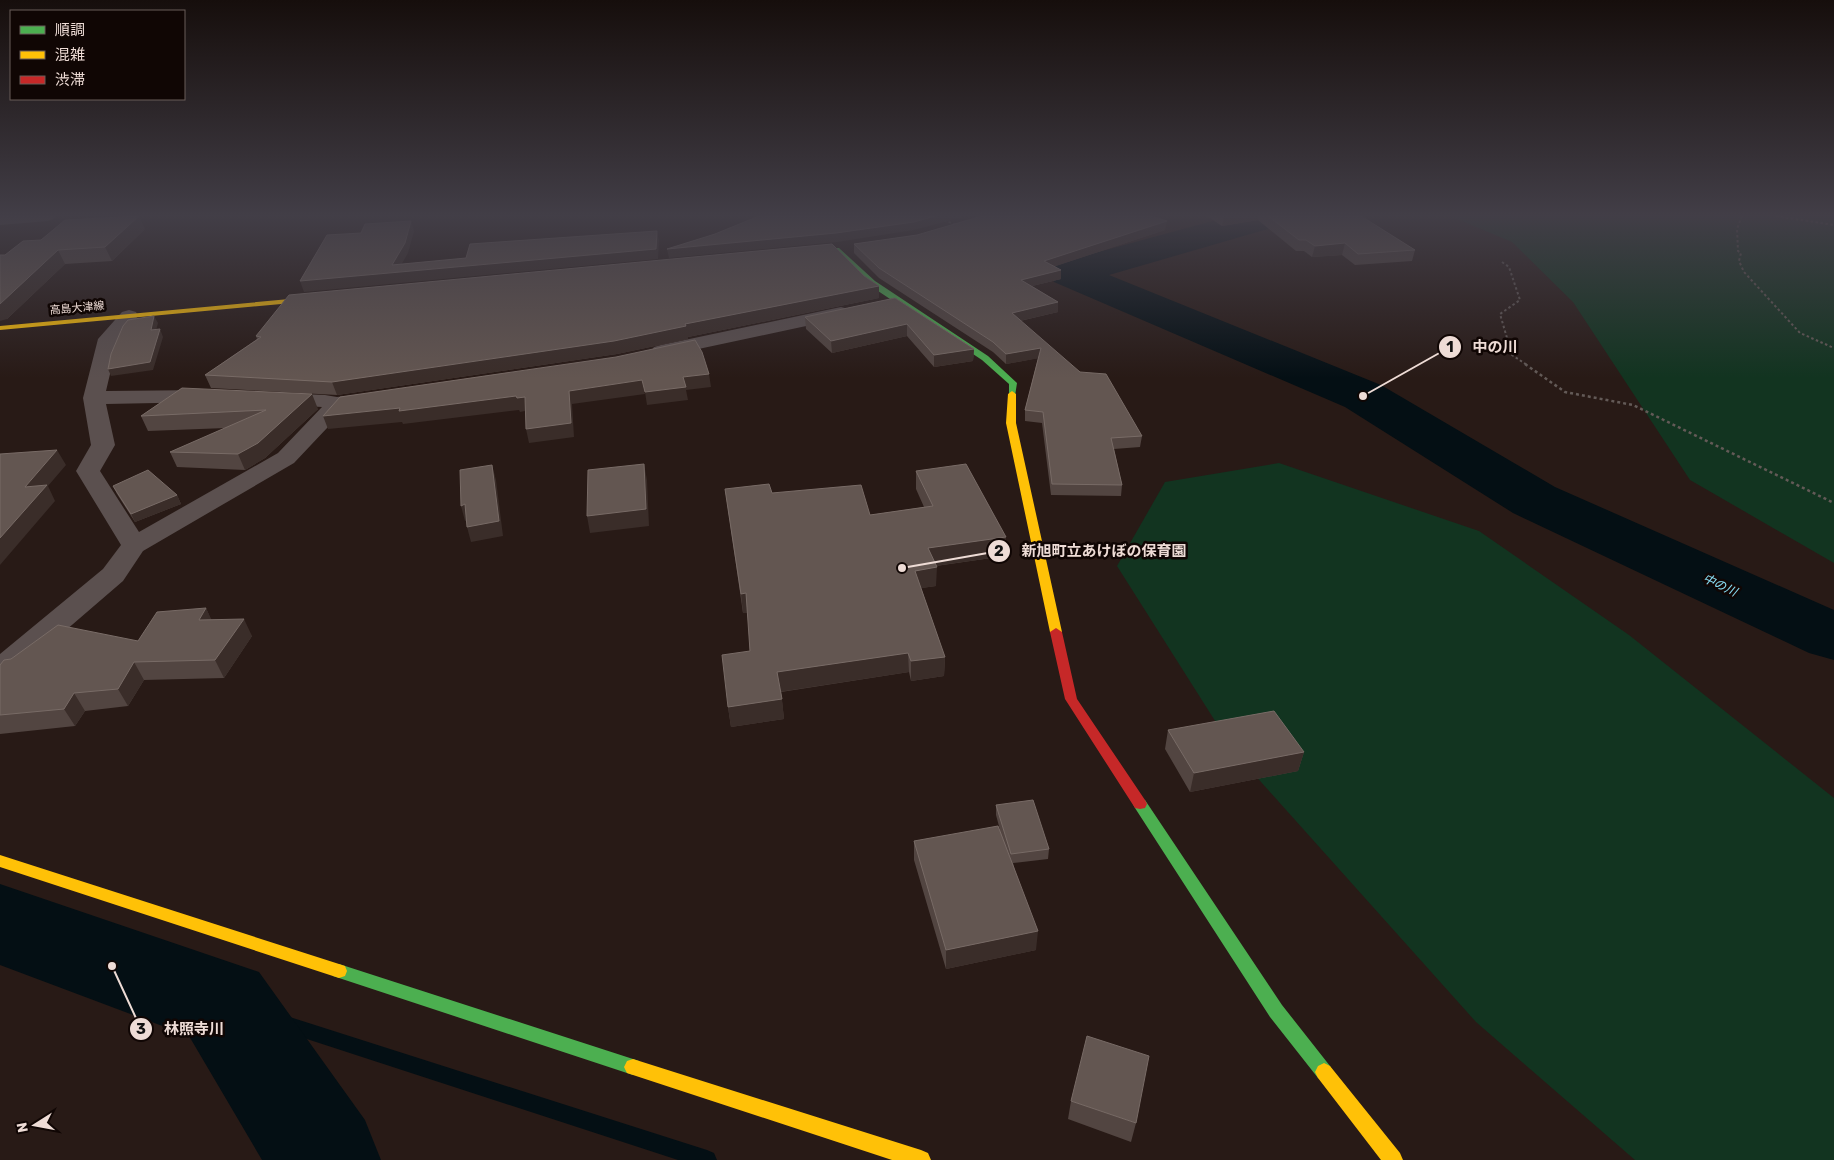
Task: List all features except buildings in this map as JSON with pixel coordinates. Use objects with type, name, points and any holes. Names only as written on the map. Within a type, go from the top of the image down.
[{"type":"street","points":[[857,270],[872,283],[985,358],[1013,383],[1011,423],[1071,699],[1276,1011],[1393,1160]]},
{"type":"street","name":"高島大津線","points":[[0,328],[338,296]]},
{"type":"street","points":[[640,356],[899,301]]},
{"type":"street","points":[[129,316],[108,339],[94,398],[103,445],[88,471],[134,545]]},
{"type":"street","points":[[94,398],[192,395],[230,397]]},
{"type":"street","points":[[259,398],[325,401],[337,404],[395,396]]},
{"type":"street","points":[[0,673],[4,667],[114,575],[134,545],[286,458],[337,404]]},
{"type":"street","points":[[0,861],[921,1160]]},
{"type":"path","points":[[1510,270],[1520,300],[1500,314],[1512,355],[1565,392],[1633,405],[1834,503]]},
{"type":"path","points":[[1743,270],[1800,333],[1834,348]]},
{"type":"green space","points":[[1541,270],[1834,270],[1834,563],[1690,480],[1573,302]]},
{"type":"green space","points":[[1279,463],[1479,531],[1629,635],[1834,798],[1834,1160],[1635,1160],[1476,1022],[1236,754],[1117,566],[1165,482]]},
{"type":"waterway","name":"中の川","points":[[1079,270],[1069,273],[1363,396],[1534,500],[1834,637]]},
{"type":"waterway","points":[[0,924],[224,1004],[325,1160]]},
{"type":"waterway","points":[[224,1004],[707,1160]]},
{"type":"traffic: fast","points":[[859,270],[872,283],[985,358],[1013,383],[1012,394]]},
{"type":"traffic: fast","points":[[1140,804],[1276,1011],[1324,1072]]},
{"type":"traffic: fast","points":[[339,971],[633,1067]]},
{"type":"traffic: slow","points":[[0,328],[322,298]]},
{"type":"traffic: slow","points":[[1012,394],[1011,423],[1056,632]]},
{"type":"traffic: slow","points":[[0,861],[339,971]]},
{"type":"traffic: slow","points":[[633,1067],[921,1160]]},
{"type":"traffic: slow","points":[[1324,1072],[1393,1160]]},
{"type":"traffic: jam","points":[[1056,632],[1071,699],[1140,804]]},
{"type":"place","name":"中の川","points":[[1363,396]]},
{"type":"place","name":"新旭町立あけぼの保育園","points":[[902,568]]},
{"type":"place","name":"林照寺川","points":[[112,966]]}]
